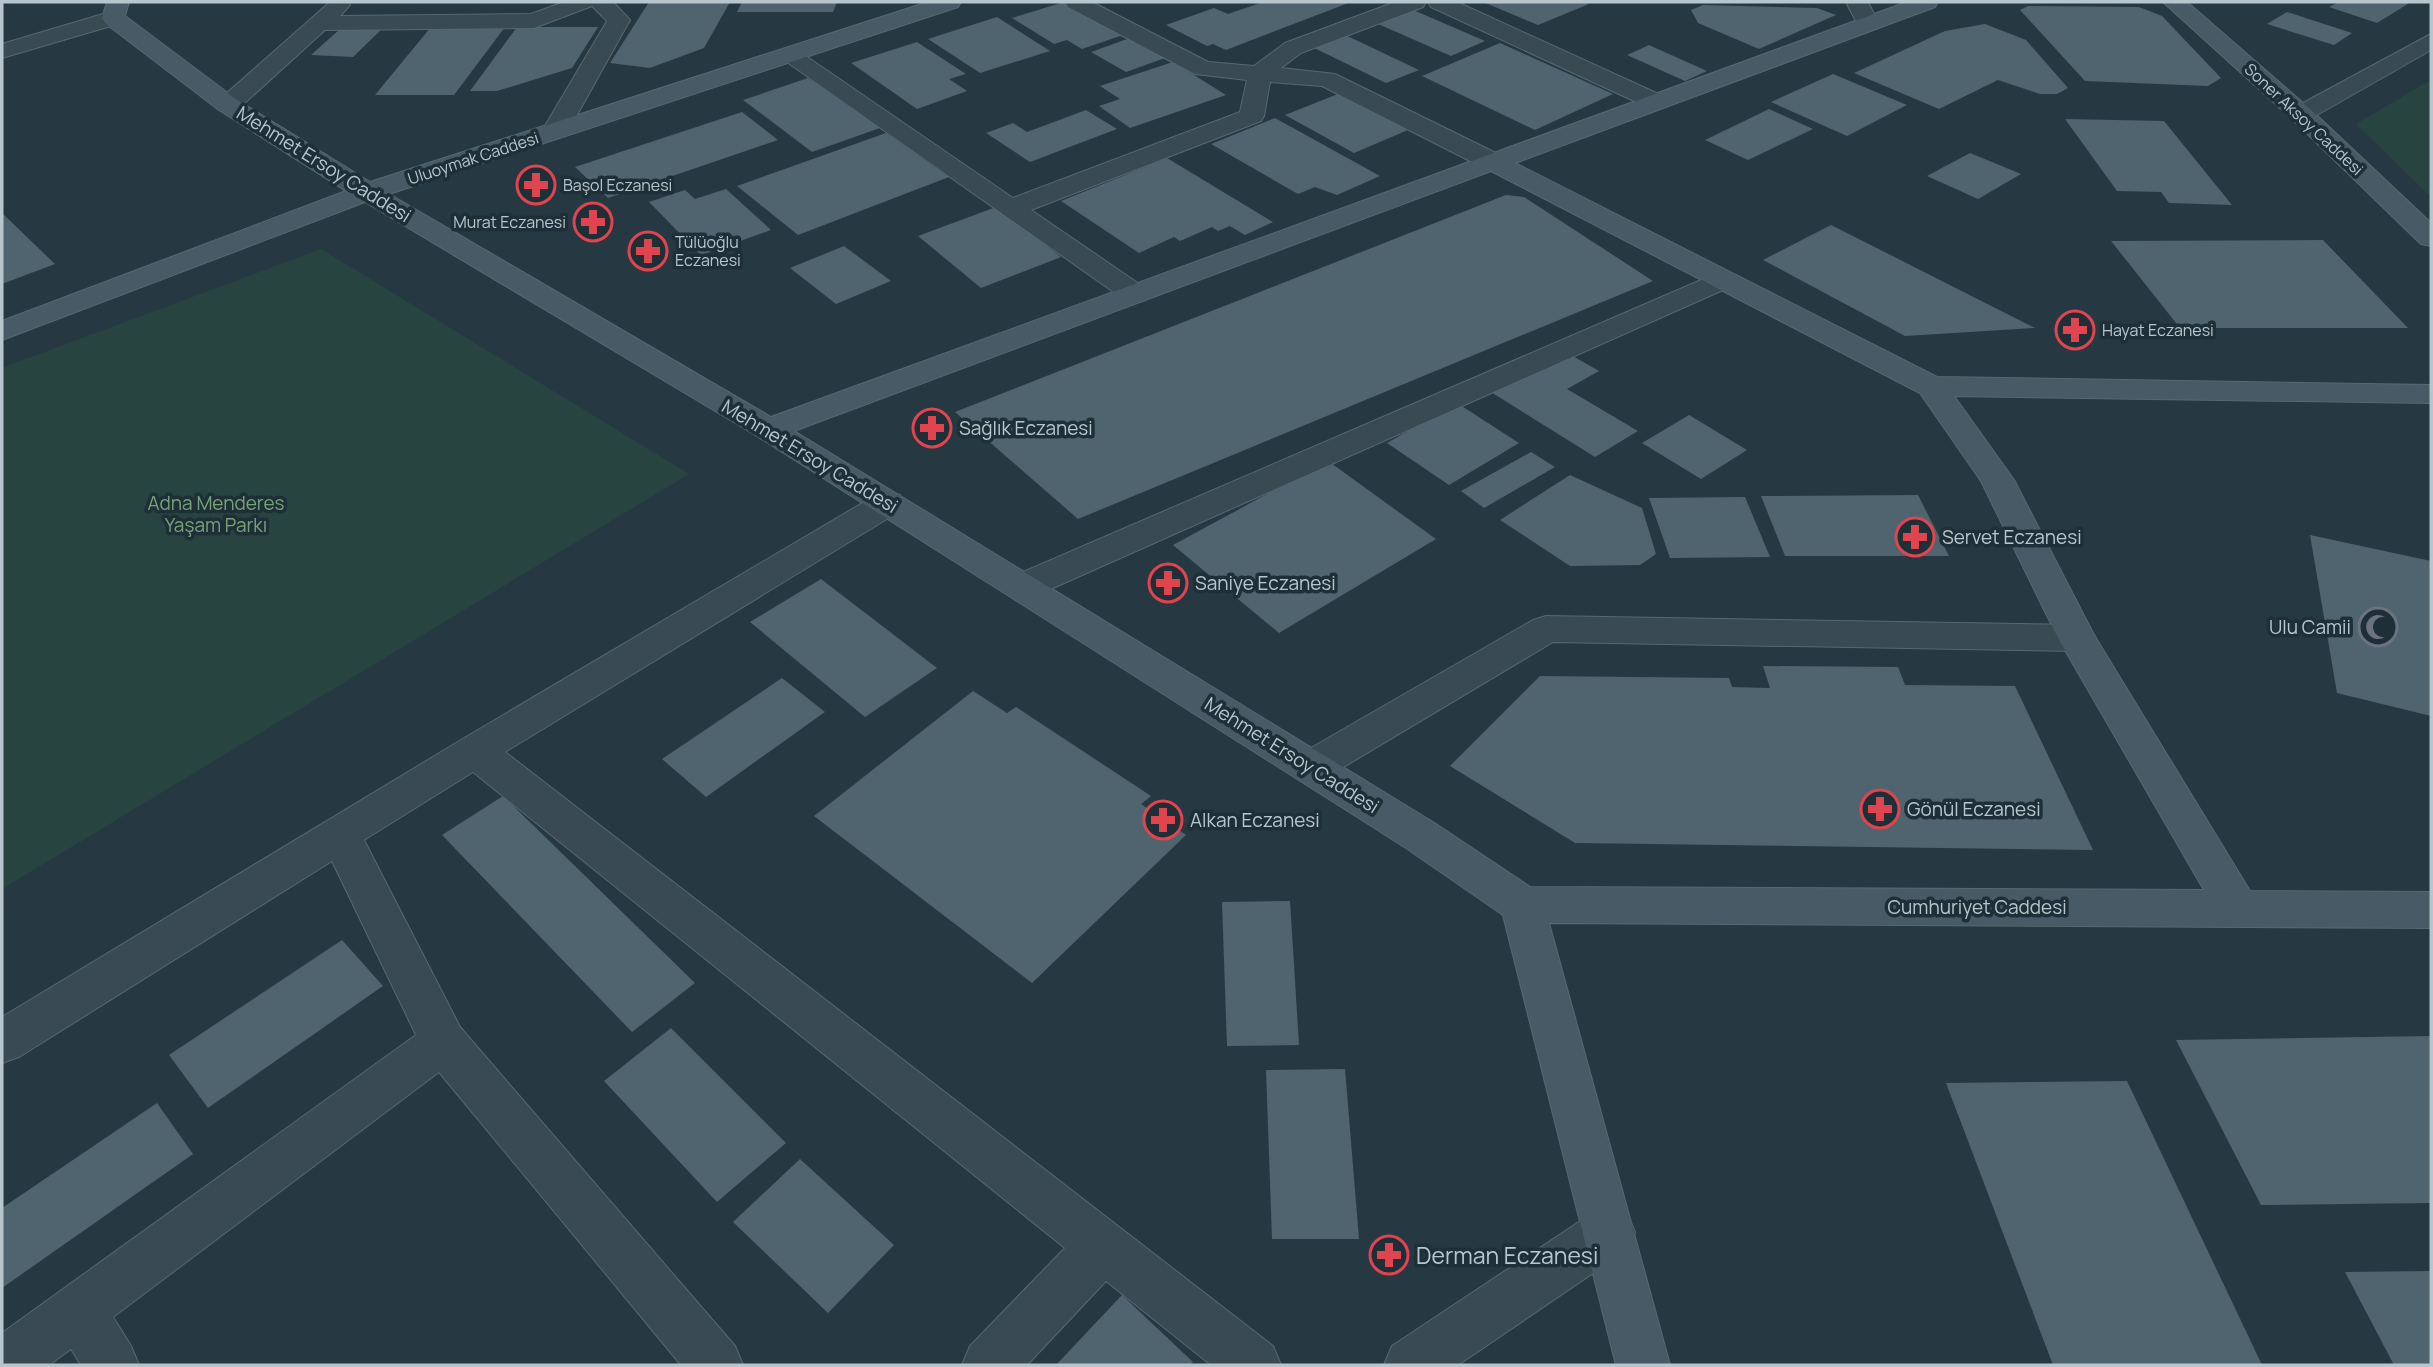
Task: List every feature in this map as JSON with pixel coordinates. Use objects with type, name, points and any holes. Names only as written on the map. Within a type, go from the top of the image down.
[{"type":"street","points":[[228,105],[343,2]]},
{"type":"street","points":[[318,23],[534,21],[584,2]]},
{"type":"street","points":[[555,131],[619,20],[600,2]]},
{"type":"street","name":"Uluoymak Caddesi","points":[[2,331],[367,192],[950,2]]},
{"type":"street","points":[[1076,2],[1203,69],[1327,79],[1931,386],[2431,394]]},
{"type":"street","points":[[1011,208],[1252,116],[1260,73],[1293,48],[1415,2]]},
{"type":"street","points":[[1439,2],[1656,102]]},
{"type":"street","points":[[768,429],[1656,102],[1862,13],[1927,2]]},
{"type":"street","name":"Soner Aksoy Caddesi","points":[[2174,2],[2301,114],[2431,238]]},
{"type":"street","points":[[2,51],[115,10]]},
{"type":"street","name":"Mehmet Ersoy Caddesi","points":[[115,10],[228,105],[367,192],[888,503],[1421,836],[1522,905]]},
{"type":"street","points":[[2301,114],[2431,41]]},
{"type":"street","points":[[789,55],[1135,294]]},
{"type":"street","points":[[1022,587],[1722,280]]},
{"type":"street","points":[[1931,386],[1997,480],[2077,638],[2238,909]]},
{"type":"street","points":[[2,1042],[475,751],[888,503]]},
{"type":"street","points":[[1311,767],[1546,629],[2077,638]]},
{"type":"street","points":[[475,751],[1254,1365]]},
{"type":"street","points":[[340,834],[443,1042],[716,1365]]},
{"type":"street","points":[[1522,905],[1643,1365]]},
{"type":"street","name":"Cumhuriyet Caddesi","points":[[1522,905],[2431,910]]},
{"type":"street","points":[[4,1365],[443,1042]]},
{"type":"street","points":[[1412,1365],[1609,1232]]},
{"type":"street","points":[[989,1365],[1104,1246]]},
{"type":"street","points":[[78,1311],[112,1365]]},
{"type":"green space","points":[[2431,80],[2431,197],[2356,124]]},
{"type":"green space","name":"Adna Menderes Yaşam Parkı","points":[[321,249],[689,474],[2,889],[2,368]]},
{"type":"building","points":[[649,2],[730,2],[704,48],[650,68],[610,63]]},
{"type":"building","points":[[742,2],[837,2],[833,12],[737,12]]},
{"type":"building","points":[[1064,2],[1123,35],[1082,49],[1067,40],[1054,44],[1012,18]]},
{"type":"building","points":[[1263,2],[1351,2],[1226,50],[1213,44],[1207,46],[1166,25],[1214,8],[1228,14]]},
{"type":"building","points":[[1483,2],[1583,2],[1589,4],[1538,25]]},
{"type":"building","points":[[2339,2],[2411,2],[2377,23],[2329,7]]},
{"type":"building","points":[[1703,5],[1817,8],[1836,15],[1759,49],[1698,23],[1691,10]]},
{"type":"building","points":[[1404,6],[1485,41],[1451,56],[1369,20]]},
{"type":"building","points":[[2028,6],[2139,7],[2162,16],[2221,78],[2208,86],[2085,81],[2020,10]]},
{"type":"building","points":[[2287,12],[2352,33],[2334,45],[2267,24]]},
{"type":"building","points":[[997,17],[1050,51],[980,73],[928,39]]},
{"type":"building","points":[[1985,24],[2026,40],[2068,88],[2057,94],[2040,94],[1998,80],[1939,109],[1854,73],[1945,31]]},
{"type":"building","points":[[431,27],[505,27],[454,95],[375,95]]},
{"type":"building","points":[[517,27],[598,27],[572,68],[497,91],[470,91]]},
{"type":"building","points":[[340,29],[381,30],[353,57],[311,55]]},
{"type":"building","points":[[1339,32],[1419,70],[1386,83],[1306,44]]},
{"type":"building","points":[[1130,38],[1165,58],[1126,72],[1091,52]]},
{"type":"building","points":[[917,42],[966,74],[949,79],[967,91],[917,109],[851,63]]},
{"type":"building","points":[[1500,43],[1613,94],[1535,130],[1422,76]]},
{"type":"building","points":[[1649,45],[1707,71],[1685,81],[1627,55]]},
{"type":"building","points":[[1173,62],[1226,95],[1130,128],[1099,106],[1120,99],[1100,86]]},
{"type":"building","points":[[1833,74],[1907,105],[1847,136],[1771,102]]},
{"type":"building","points":[[808,78],[880,128],[812,152],[743,100]]},
{"type":"building","points":[[1338,94],[1408,130],[1354,153],[1285,115]]},
{"type":"building","points":[[1769,109],[1813,129],[1748,160],[1705,140]]},
{"type":"building","points":[[1086,110],[1117,129],[1030,162],[986,133],[1013,123],[1027,132]]},
{"type":"building","points":[[742,112],[778,140],[608,198],[575,167]]},
{"type":"building","points":[[1275,118],[1380,176],[1337,195],[1315,187],[1298,194],[1211,144]]},
{"type":"building","points":[[2065,119],[2164,121],[2232,205],[2169,203],[2161,192],[2117,191]]},
{"type":"building","points":[[886,133],[949,177],[798,235],[737,186]]},
{"type":"building","points":[[1970,153],[2021,174],[1978,199],[1927,176]]},
{"type":"building","points":[[1167,158],[1273,222],[1245,235],[1230,226],[1218,231],[1212,227],[1180,241],[1174,237],[1139,253],[1061,201]]},
{"type":"building","points":[[726,189],[771,230],[701,255],[649,202],[685,190],[695,199]]},
{"type":"building","points":[[1506,195],[1524,197],[1653,281],[1078,519],[955,412]]},
{"type":"building","points":[[996,207],[1061,257],[981,288],[918,236]]},
{"type":"building","points":[[2,213],[55,264],[2,284]]},
{"type":"building","points":[[1831,225],[2035,328],[1905,336],[1763,260]]},
{"type":"building","points":[[2323,240],[2408,328],[2180,328],[2111,241]]},
{"type":"building","points":[[844,246],[891,281],[836,304],[790,268]]},
{"type":"building","points":[[1564,351],[1599,371],[1567,389],[1638,431],[1595,457],[1491,392]]},
{"type":"building","points":[[1457,403],[1519,443],[1449,485],[1387,443]]},
{"type":"building","points":[[1689,415],[1747,450],[1701,479],[1642,443]]},
{"type":"building","points":[[1531,452],[1555,467],[1484,508],[1461,491]]},
{"type":"building","points":[[1328,461],[1436,539],[1279,633],[1173,545]]},
{"type":"building","points":[[1570,475],[1642,508],[1656,554],[1640,565],[1570,566],[1500,520]]},
{"type":"building","points":[[1918,495],[1949,556],[1785,556],[1761,496]]},
{"type":"building","points":[[1745,497],[1770,557],[1670,558],[1649,498]]},
{"type":"building","name":"Ulu Camii","points":[[2310,535],[2431,561],[2431,716],[2337,693]]},
{"type":"building","points":[[821,579],[937,668],[865,717],[750,622]]},
{"type":"building","points":[[1763,666],[1898,667],[1905,685],[2015,686],[2093,850],[1575,843],[1450,766],[1540,676],[1729,678],[1732,687],[1770,688]]},
{"type":"building","points":[[782,678],[825,712],[706,797],[662,759]]},
{"type":"building","points":[[973,691],[1007,713],[1016,707],[1151,796],[1141,804],[1186,835],[1032,983],[814,816]]},
{"type":"building","points":[[503,796],[695,983],[632,1032],[442,835]]},
{"type":"building","points":[[1290,901],[1299,1045],[1227,1046],[1222,902]]},
{"type":"building","points":[[342,940],[383,986],[208,1108],[169,1055]]},
{"type":"building","points":[[671,1028],[786,1143],[717,1202],[604,1081]]},
{"type":"building","points":[[2431,1036],[2431,1203],[2261,1205],[2176,1040]]},
{"type":"building","points":[[1345,1069],[1359,1239],[1272,1239],[1266,1070]]},
{"type":"building","points":[[2127,1081],[2262,1365],[2053,1365],[1946,1083]]},
{"type":"building","points":[[157,1103],[193,1154],[2,1288],[2,1208]]},
{"type":"building","points":[[800,1159],[894,1245],[828,1313],[733,1222]]},
{"type":"building","points":[[2431,1271],[2431,1365],[2394,1365],[2345,1272]]},
{"type":"building","points":[[1122,1295],[1193,1362],[1190,1365],[1056,1365]]},
{"type":"place","name":"Başol Eczanesi","points":[[536,185]]},
{"type":"place","name":"Murat Eczanesi","points":[[593,222]]},
{"type":"place","name":"Tülüoğlu Eczanesi","points":[[648,251]]},
{"type":"place","name":"Hayat Eczanesi","points":[[2075,330]]},
{"type":"place","name":"Sağlık Eczanesi","points":[[932,428]]},
{"type":"place","name":"Servet Eczanesi","points":[[1915,537]]},
{"type":"place","name":"Saniye Eczanesi","points":[[1168,583]]},
{"type":"place","name":"Ulu Camii","points":[[2378,627]]},
{"type":"place","name":"Gönül Eczanesi","points":[[1880,809]]},
{"type":"place","name":"Alkan Eczanesi","points":[[1163,820]]},
{"type":"place","name":"Derman Eczanesi","points":[[1389,1255]]}]
